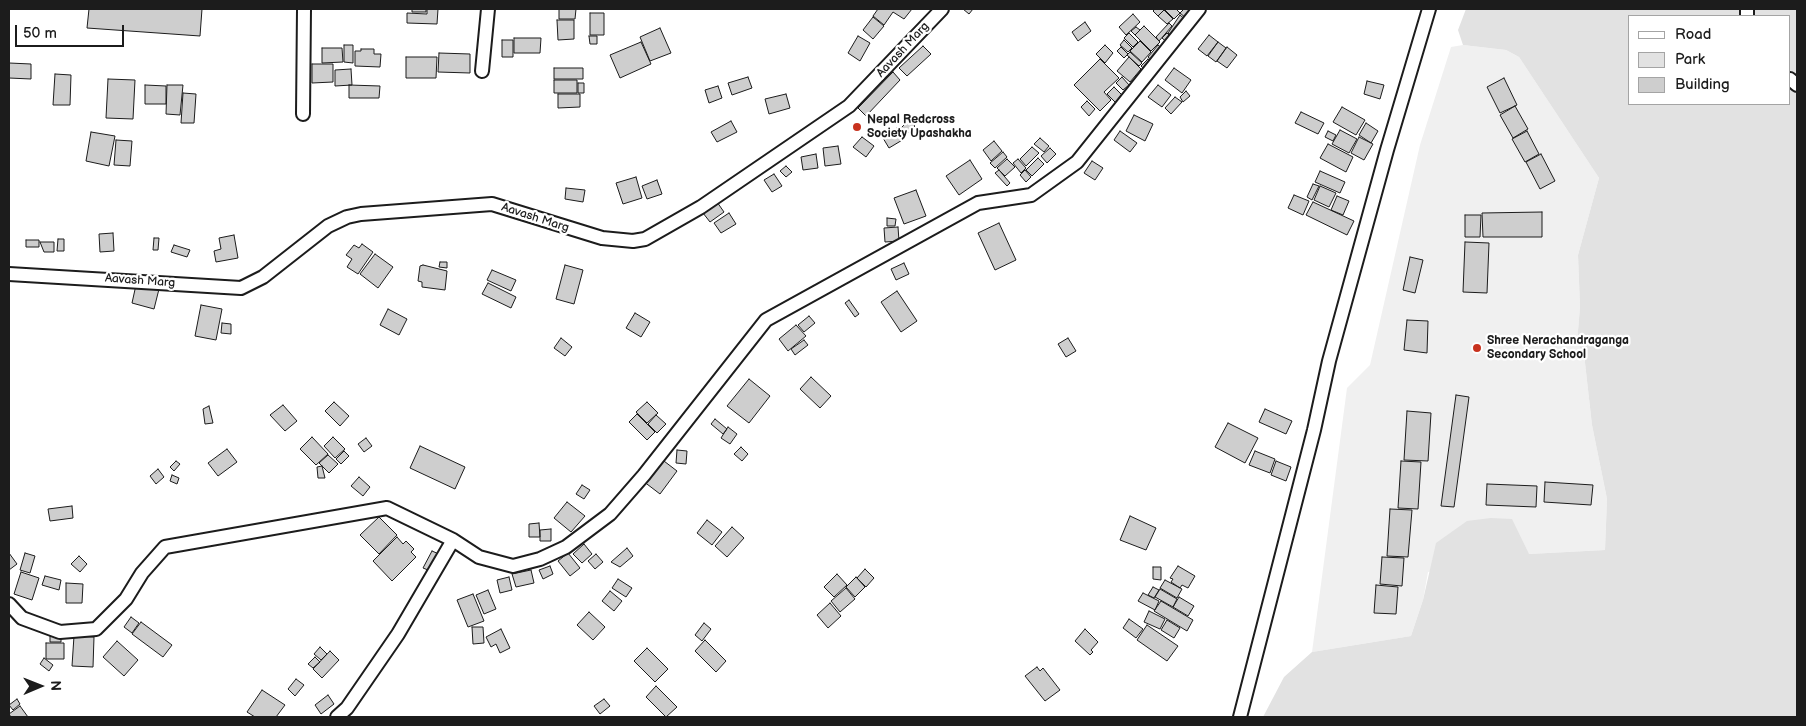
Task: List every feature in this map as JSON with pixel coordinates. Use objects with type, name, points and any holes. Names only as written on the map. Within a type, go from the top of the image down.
[{"type":"street","points":[[302,114],[304,9]]},
{"type":"street","points":[[482,72],[488,9]]},
{"type":"street","name":"Aavash Marg","points":[[9,274],[241,288],[262,277],[328,226],[347,218],[361,214],[492,204],[602,238],[632,241],[644,239],[701,208],[849,106],[942,9]]},
{"type":"street","points":[[9,604],[22,618],[60,632],[96,629],[126,599],[142,573],[165,546],[387,508],[453,540],[480,557],[513,566],[540,559],[566,547],[610,514],[644,475],[766,320],[978,203],[1030,195],[1077,162],[1199,9]]},
{"type":"street","points":[[1240,717],[1314,430],[1329,361],[1387,150],[1429,9]]},
{"type":"street","points":[[337,717],[347,708],[398,634],[453,540]]},
{"type":"shaded area","name":"Shree Nerachandraganga Secondary School","points":[[1463,45],[1506,50],[1519,57],[1599,178],[1578,255],[1580,307],[1577,343],[1584,354],[1592,425],[1607,499],[1605,550],[1529,554],[1428,572],[1423,600],[1411,636],[1312,652],[1347,388],[1370,365],[1420,145],[1451,47]]},
{"type":"green space","points":[[1466,9],[1797,9],[1797,717],[1263,717],[1284,677],[1312,652],[1411,636],[1423,600],[1436,543],[1467,521],[1491,518],[1512,519],[1529,554],[1605,550],[1607,499],[1592,425],[1584,354],[1577,343],[1580,307],[1578,255],[1599,178],[1519,57],[1506,50],[1463,45],[1458,30]]},
{"type":"building","points":[[89,9],[202,9],[200,36],[87,28]]},
{"type":"building","points":[[412,9],[426,9],[426,12],[412,12]]},
{"type":"building","points":[[427,9],[438,9],[437,24],[407,23],[407,13],[427,14]]},
{"type":"building","points":[[559,9],[576,9],[575,19],[559,19]]},
{"type":"building","points":[[878,9],[912,9],[904,19],[893,12],[884,25],[873,16]]},
{"type":"building","points":[[963,9],[973,9],[969,14]]},
{"type":"building","points":[[1155,9],[1164,10],[1158,16],[1153,11]]},
{"type":"building","points":[[1164,9],[1176,9],[1180,13],[1174,19]]},
{"type":"building","points":[[1184,9],[1196,9],[1187,19],[1180,13]]},
{"type":"building","points":[[1164,10],[1173,19],[1167,24],[1158,16]]},
{"type":"building","points":[[590,13],[604,13],[604,35],[590,35]]},
{"type":"building","points":[[1133,14],[1140,22],[1126,35],[1119,27]]},
{"type":"building","points":[[1180,15],[1188,22],[1174,38],[1168,33]]},
{"type":"building","points":[[873,17],[884,26],[873,39],[863,30]]},
{"type":"building","points":[[557,20],[574,20],[574,39],[558,40]]},
{"type":"building","points":[[1085,22],[1091,31],[1078,41],[1072,32]]},
{"type":"building","points":[[1169,23],[1172,26],[1159,41],[1156,37]]},
{"type":"building","points":[[1144,26],[1160,42],[1151,51],[1135,35]]},
{"type":"building","points":[[1136,27],[1140,30],[1135,35],[1131,31]]},
{"type":"building","points":[[660,28],[671,53],[650,61],[640,37]]},
{"type":"building","points":[[1129,33],[1138,42],[1133,47],[1124,38]]},
{"type":"building","points":[[1167,33],[1173,39],[1169,44],[1162,38]]},
{"type":"building","points":[[1209,35],[1218,42],[1207,56],[1198,49]]},
{"type":"building","points":[[589,36],[597,36],[597,44],[590,44]]},
{"type":"building","points":[[858,36],[870,43],[860,61],[848,53]]},
{"type":"building","points":[[514,38],[541,38],[540,53],[514,53]]},
{"type":"building","points":[[502,40],[513,40],[513,57],[502,57]]},
{"type":"building","points":[[1124,40],[1132,48],[1128,52],[1120,45]]},
{"type":"building","points":[[1140,41],[1151,52],[1142,62],[1130,51]]},
{"type":"building","points":[[641,42],[651,64],[620,78],[610,55]]},
{"type":"building","points":[[1218,42],[1226,48],[1216,62],[1208,56]]},
{"type":"building","points":[[344,45],[353,45],[353,63],[344,62]]},
{"type":"building","points":[[1105,45],[1113,53],[1105,63],[1096,54]]},
{"type":"building","points":[[1158,45],[1165,51],[1155,63],[1148,57]]},
{"type":"building","points":[[923,46],[931,54],[907,76],[899,68]]},
{"type":"building","points":[[1121,47],[1128,54],[1124,58],[1117,51]]},
{"type":"building","points":[[1227,47],[1237,55],[1227,68],[1217,61]]},
{"type":"building","points":[[322,48],[342,48],[343,62],[322,63]]},
{"type":"building","points":[[361,49],[374,49],[374,54],[381,54],[380,67],[355,66],[355,51],[361,51]]},
{"type":"building","points":[[1130,52],[1142,63],[1139,66],[1127,55]]},
{"type":"building","points":[[439,53],[470,54],[470,73],[438,72]]},
{"type":"building","points":[[406,57],[437,57],[436,78],[406,78]]},
{"type":"building","points":[[1129,57],[1141,69],[1130,82],[1117,71]]},
{"type":"building","points":[[1100,59],[1119,78],[1104,92],[1111,100],[1100,111],[1074,85]]},
{"type":"building","points":[[1148,59],[1154,64],[1147,72],[1141,66]]},
{"type":"building","points":[[9,63],[31,64],[31,79],[9,78]]},
{"type":"building","points":[[312,64],[333,64],[333,82],[312,83]]},
{"type":"building","points":[[554,68],[583,68],[583,79],[554,79]]},
{"type":"building","points":[[1174,68],[1191,80],[1182,93],[1165,80]]},
{"type":"building","points":[[351,69],[352,85],[335,86],[335,70]]},
{"type":"building","points":[[893,72],[900,80],[866,116],[858,108]]},
{"type":"building","points":[[55,74],[71,75],[70,105],[53,105]]},
{"type":"building","points":[[748,77],[752,88],[732,95],[728,83]]},
{"type":"building","points":[[1122,77],[1129,85],[1123,90],[1116,83]]},
{"type":"building","points":[[1504,78],[1517,105],[1500,113],[1487,87]]},
{"type":"building","points":[[108,79],[135,80],[133,119],[106,118]]},
{"type":"building","points":[[554,80],[577,80],[577,93],[554,93]]},
{"type":"building","points":[[1367,81],[1384,85],[1380,99],[1364,94]]},
{"type":"building","points":[[578,83],[584,83],[584,93],[578,93]]},
{"type":"building","points":[[145,85],[166,86],[166,104],[145,104]]},
{"type":"building","points":[[167,85],[183,85],[180,115],[166,114]]},
{"type":"building","points":[[349,85],[380,86],[379,98],[349,98]]},
{"type":"building","points":[[1158,85],[1171,95],[1162,107],[1148,97]]},
{"type":"building","points":[[718,86],[722,98],[709,103],[705,90]]},
{"type":"building","points":[[1114,87],[1126,99],[1119,106],[1107,94]]},
{"type":"building","points":[[1186,91],[1190,96],[1183,102],[1180,97]]},
{"type":"building","points":[[183,93],[196,94],[194,123],[181,123]]},
{"type":"building","points":[[558,94],[580,94],[580,107],[558,108]]},
{"type":"building","points":[[786,94],[790,108],[769,114],[765,99]]},
{"type":"building","points":[[1175,97],[1182,102],[1171,114],[1165,108]]},
{"type":"building","points":[[1087,101],[1095,109],[1089,116],[1081,107]]},
{"type":"building","points":[[1515,106],[1528,129],[1513,138],[1500,115]]},
{"type":"building","points":[[1342,107],[1365,120],[1356,135],[1333,122]]},
{"type":"building","points":[[1301,112],[1324,123],[1318,134],[1295,123]]},
{"type":"building","points":[[1134,115],[1153,124],[1145,141],[1126,131]]},
{"type":"building","points":[[909,120],[915,126],[907,134],[901,128]]},
{"type":"building","points":[[731,121],[737,132],[717,142],[711,132]]},
{"type":"building","points":[[1366,123],[1378,131],[1371,143],[1359,135]]},
{"type":"building","points":[[897,128],[904,139],[889,148],[883,138]]},
{"type":"building","points":[[1340,130],[1357,139],[1349,153],[1332,144]]},
{"type":"building","points":[[1120,131],[1137,143],[1130,152],[1114,140]]},
{"type":"building","points":[[1328,131],[1336,135],[1333,141],[1325,137]]},
{"type":"building","points":[[1527,131],[1539,154],[1525,162],[1512,139]]},
{"type":"building","points":[[91,132],[115,136],[109,166],[86,161]]},
{"type":"building","points":[[862,137],[874,146],[866,157],[853,147]]},
{"type":"building","points":[[1359,137],[1373,144],[1364,160],[1351,153]]},
{"type":"building","points":[[1040,138],[1049,146],[1044,152],[1034,144]]},
{"type":"building","points":[[116,140],[132,141],[130,166],[114,165]]},
{"type":"building","points":[[994,141],[1002,151],[991,161],[983,150]]},
{"type":"building","points":[[1328,144],[1353,157],[1346,172],[1320,158]]},
{"type":"building","points":[[838,146],[841,164],[825,166],[823,148]]},
{"type":"building","points":[[1032,147],[1039,153],[1026,166],[1020,159]]},
{"type":"building","points":[[1050,148],[1056,154],[1047,163],[1041,156]]},
{"type":"building","points":[[1003,152],[1007,157],[995,168],[990,163]]},
{"type":"building","points":[[816,154],[818,168],[803,170],[801,157]]},
{"type":"building","points":[[1541,154],[1555,181],[1540,189],[1526,162]]},
{"type":"building","points":[[1038,158],[1044,164],[1032,176],[1026,170]]},
{"type":"building","points":[[1007,159],[1015,167],[1005,176],[997,168]]},
{"type":"building","points":[[1018,159],[1026,168],[1021,173],[1013,163]]},
{"type":"building","points":[[970,160],[982,179],[959,195],[946,176]]},
{"type":"building","points":[[1092,161],[1103,168],[1095,180],[1084,173]]},
{"type":"building","points":[[786,166],[792,172],[786,177],[780,171]]},
{"type":"building","points":[[999,170],[1010,183],[1007,186],[995,173]]},
{"type":"building","points":[[1025,170],[1031,177],[1026,182],[1020,175]]},
{"type":"building","points":[[1320,171],[1345,182],[1340,193],[1315,182]]},
{"type":"building","points":[[774,174],[782,186],[772,192],[764,180]]},
{"type":"building","points":[[636,177],[642,198],[623,204],[616,183]]},
{"type":"building","points":[[657,180],[662,194],[647,199],[642,186]]},
{"type":"building","points":[[1313,184],[1319,186],[1312,200],[1307,197]]},
{"type":"building","points":[[1320,186],[1336,193],[1329,207],[1314,200]]},
{"type":"building","points":[[566,188],[585,190],[583,202],[565,199]]},
{"type":"building","points":[[916,190],[926,216],[904,224],[894,198]]},
{"type":"building","points":[[1294,195],[1309,201],[1303,215],[1288,208]]},
{"type":"building","points":[[1337,196],[1349,201],[1343,215],[1331,210]]},
{"type":"building","points":[[717,202],[724,212],[710,222],[703,213]]},
{"type":"building","points":[[1313,202],[1354,221],[1347,235],[1306,215]]},
{"type":"building","points":[[1542,212],[1542,237],[1483,237],[1482,213]]},
{"type":"building","points":[[729,213],[736,224],[721,233],[714,223]]},
{"type":"building","points":[[1465,215],[1481,215],[1480,237],[1465,237]]},
{"type":"building","points":[[887,218],[896,219],[895,226],[887,226]]},
{"type":"building","points":[[999,223],[1016,260],[995,270],[978,233]]},
{"type":"building","points":[[898,227],[899,241],[885,242],[884,228]]},
{"type":"building","points":[[113,233],[114,251],[100,252],[99,234]]},
{"type":"building","points":[[234,235],[238,258],[216,262],[214,251],[221,249],[219,238]]},
{"type":"building","points":[[154,238],[159,238],[158,250],[153,250]]},
{"type":"building","points":[[58,239],[64,239],[64,251],[57,251]]},
{"type":"building","points":[[26,240],[39,240],[39,247],[26,247]]},
{"type":"building","points":[[40,242],[54,242],[54,252],[44,252]]},
{"type":"building","points":[[1465,242],[1489,243],[1487,293],[1463,292]]},
{"type":"building","points":[[362,244],[373,252],[358,274],[347,267],[352,259],[346,255],[354,245],[359,248]]},
{"type":"building","points":[[174,245],[190,250],[187,257],[171,252]]},
{"type":"building","points":[[375,254],[393,267],[378,288],[360,274]]},
{"type":"building","points":[[1410,257],[1423,260],[1415,293],[1403,290]]},
{"type":"building","points":[[440,262],[447,262],[447,268],[439,267]]},
{"type":"building","points":[[904,263],[909,274],[896,280],[891,269]]},
{"type":"building","points":[[423,265],[447,271],[445,290],[422,287],[422,282],[418,281],[420,266]]},
{"type":"building","points":[[565,265],[583,270],[574,304],[556,299]]},
{"type":"building","points":[[492,270],[516,280],[511,291],[487,280]]},
{"type":"building","points":[[488,283],[516,297],[511,308],[482,294]]},
{"type":"building","points":[[136,285],[159,289],[154,309],[132,303]]},
{"type":"building","points":[[897,291],[917,321],[901,332],[881,302]]},
{"type":"building","points":[[849,300],[859,314],[855,317],[845,303]]},
{"type":"building","points":[[201,305],[222,309],[216,340],[195,336]]},
{"type":"building","points":[[388,309],[407,319],[399,335],[380,325]]},
{"type":"building","points":[[635,313],[650,322],[641,337],[626,328]]},
{"type":"building","points":[[809,316],[815,323],[804,332],[798,325]]},
{"type":"building","points":[[1407,320],[1428,321],[1427,353],[1404,350]]},
{"type":"building","points":[[222,323],[231,324],[231,334],[221,333]]},
{"type":"building","points":[[796,325],[806,336],[788,351],[779,339]]},
{"type":"building","points":[[561,338],[572,347],[565,356],[554,348]]},
{"type":"building","points":[[1068,338],[1076,351],[1066,357],[1058,344]]},
{"type":"building","points":[[804,340],[808,345],[795,355],[791,349]]},
{"type":"building","points":[[811,377],[831,396],[820,408],[800,389]]},
{"type":"building","points":[[749,379],[770,396],[749,423],[727,406]]},
{"type":"building","points":[[1456,395],[1469,397],[1454,507],[1441,506]]},
{"type":"building","points":[[334,402],[349,416],[340,426],[325,411]]},
{"type":"building","points":[[647,402],[658,413],[647,423],[636,412]]},
{"type":"building","points":[[283,405],[297,421],[285,431],[270,415]]},
{"type":"building","points":[[209,406],[213,423],[205,424],[203,409]]},
{"type":"building","points":[[1265,409],[1292,421],[1286,434],[1259,422]]},
{"type":"building","points":[[1407,411],[1431,413],[1428,461],[1404,460]]},
{"type":"building","points":[[637,414],[655,432],[647,440],[629,422]]},
{"type":"building","points":[[656,415],[666,424],[657,433],[648,424]]},
{"type":"building","points":[[715,419],[727,429],[723,434],[711,424]]},
{"type":"building","points":[[1228,423],[1258,438],[1245,463],[1215,447]]},
{"type":"building","points":[[728,427],[737,434],[730,444],[721,438]]},
{"type":"building","points":[[312,437],[328,454],[316,465],[300,449]]},
{"type":"building","points":[[333,437],[345,449],[335,458],[324,446]]},
{"type":"building","points":[[366,438],[372,446],[364,452],[358,444]]},
{"type":"building","points":[[420,446],[465,467],[455,489],[410,468]]},
{"type":"building","points":[[741,447],[748,454],[742,461],[734,454]]},
{"type":"building","points":[[227,449],[237,462],[218,476],[208,463]]},
{"type":"building","points":[[677,450],[687,451],[686,464],[676,463]]},
{"type":"building","points":[[344,451],[349,456],[341,464],[336,459]]},
{"type":"building","points":[[1255,451],[1275,459],[1270,473],[1249,465]]},
{"type":"building","points":[[328,455],[338,464],[329,473],[319,463]]},
{"type":"building","points":[[660,458],[677,471],[660,494],[643,481]]},
{"type":"building","points":[[176,461],[180,464],[174,471],[170,467]]},
{"type":"building","points":[[1276,461],[1291,467],[1286,481],[1271,475]]},
{"type":"building","points":[[1401,461],[1421,462],[1418,509],[1398,508]]},
{"type":"building","points":[[322,466],[325,478],[318,478],[317,467]]},
{"type":"building","points":[[158,469],[164,477],[156,484],[150,476]]},
{"type":"building","points":[[172,475],[179,478],[177,484],[170,481]]},
{"type":"building","points":[[359,477],[370,487],[363,496],[351,486]]},
{"type":"building","points":[[1545,482],[1593,485],[1591,505],[1544,502]]},
{"type":"building","points":[[1487,484],[1537,486],[1536,507],[1486,505]]},
{"type":"building","points":[[582,485],[590,490],[584,499],[576,494]]},
{"type":"building","points":[[567,502],[585,516],[571,532],[554,518]]},
{"type":"building","points":[[72,506],[73,518],[50,521],[48,509]]},
{"type":"building","points":[[1390,509],[1412,510],[1408,557],[1387,556]]},
{"type":"building","points":[[1130,516],[1156,528],[1146,550],[1120,540]]},
{"type":"building","points":[[379,517],[397,535],[379,554],[360,535]]},
{"type":"building","points":[[707,520],[722,532],[712,545],[697,533]]},
{"type":"building","points":[[539,523],[540,537],[529,537],[529,524]]},
{"type":"building","points":[[732,527],[744,538],[727,557],[715,546]]},
{"type":"building","points":[[551,529],[551,541],[540,541],[540,530]]},
{"type":"building","points":[[397,537],[403,544],[406,541],[414,549],[411,552],[416,557],[392,581],[373,561]]},
{"type":"building","points":[[584,544],[592,554],[582,563],[573,554]]},
{"type":"building","points":[[627,548],[633,556],[620,567],[611,562]]},
{"type":"building","points":[[432,551],[441,555],[433,572],[423,568]]},
{"type":"building","points":[[9,553],[17,564],[9,570]]},
{"type":"building","points":[[25,553],[35,556],[30,573],[20,570]]},
{"type":"building","points":[[568,553],[580,568],[570,576],[558,561]]},
{"type":"building","points":[[596,554],[603,562],[595,569],[588,561]]},
{"type":"building","points":[[79,556],[87,564],[80,572],[71,564]]},
{"type":"building","points":[[1382,557],[1404,558],[1402,586],[1380,584]]},
{"type":"building","points":[[550,566],[553,574],[543,579],[539,570]]},
{"type":"building","points":[[1178,566],[1195,576],[1188,588],[1182,585],[1180,588],[1171,582],[1173,579],[1170,578]]},
{"type":"building","points":[[1153,567],[1161,567],[1161,580],[1153,579]]},
{"type":"building","points":[[865,569],[874,578],[866,587],[857,578]]},
{"type":"building","points":[[531,570],[534,583],[516,587],[512,574]]},
{"type":"building","points":[[21,572],[39,578],[32,600],[14,594]]},
{"type":"building","points":[[837,574],[847,585],[834,597],[824,587]]},
{"type":"building","points":[[45,576],[61,580],[59,590],[42,585]]},
{"type":"building","points":[[509,577],[512,590],[500,593],[497,580]]},
{"type":"building","points":[[856,577],[865,587],[855,597],[846,587]]},
{"type":"building","points":[[618,579],[632,588],[626,597],[612,588]]},
{"type":"building","points":[[1165,580],[1182,589],[1177,598],[1160,588]]},
{"type":"building","points":[[66,583],[83,584],[82,603],[66,603]]},
{"type":"building","points":[[1376,585],[1398,587],[1396,614],[1374,613]]},
{"type":"building","points":[[1153,587],[1159,590],[1154,598],[1148,595]]},
{"type":"building","points":[[846,588],[855,599],[840,612],[831,601]]},
{"type":"building","points":[[1160,589],[1177,599],[1173,607],[1155,597]]},
{"type":"building","points":[[488,590],[496,609],[484,614],[476,595]]},
{"type":"building","points":[[610,591],[622,601],[614,611],[602,601]]},
{"type":"building","points":[[1143,593],[1159,601],[1155,610],[1138,601]]},
{"type":"building","points":[[473,594],[484,621],[468,627],[457,600]]},
{"type":"building","points":[[1179,597],[1194,606],[1188,616],[1173,607]]},
{"type":"building","points":[[1161,601],[1193,620],[1187,631],[1154,611]]},
{"type":"building","points":[[830,603],[841,616],[828,628],[817,615]]},
{"type":"building","points":[[1149,611],[1165,619],[1160,629],[1144,622]]},
{"type":"building","points":[[589,612],[605,627],[593,640],[577,625]]},
{"type":"building","points":[[131,617],[139,623],[132,633],[124,627]]},
{"type":"building","points":[[1129,619],[1143,629],[1136,638],[1123,628]]},
{"type":"building","points":[[1167,620],[1180,628],[1174,638],[1161,630]]},
{"type":"building","points":[[141,622],[172,645],[163,657],[132,634]]},
{"type":"building","points":[[704,623],[711,629],[702,641],[695,635]]},
{"type":"building","points":[[1147,625],[1178,646],[1167,661],[1137,640]]},
{"type":"building","points":[[472,627],[483,627],[484,643],[473,644]]},
{"type":"building","points":[[501,629],[510,648],[500,653],[496,644],[491,647],[486,637]]},
{"type":"building","points":[[1085,629],[1098,642],[1091,650],[1093,652],[1090,655],[1075,641]]},
{"type":"building","points":[[50,635],[61,635],[61,642],[50,642]]},
{"type":"building","points":[[74,636],[94,637],[93,667],[72,666]]},
{"type":"building","points":[[705,640],[726,661],[716,672],[695,651]]},
{"type":"building","points":[[117,641],[138,660],[124,676],[103,657]]},
{"type":"building","points":[[46,643],[64,643],[64,659],[46,659]]},
{"type":"building","points":[[320,647],[327,654],[321,660],[314,654]]},
{"type":"building","points":[[647,648],[668,669],[655,682],[634,661]]},
{"type":"building","points":[[330,651],[339,660],[322,678],[313,669]]},
{"type":"building","points":[[315,657],[320,662],[313,668],[308,664]]},
{"type":"building","points":[[44,658],[53,665],[49,671],[40,664]]},
{"type":"building","points":[[1037,667],[1040,671],[1043,668],[1060,690],[1045,701],[1025,676]]},
{"type":"building","points":[[296,679],[304,685],[295,696],[288,689]]},
{"type":"building","points":[[656,686],[677,707],[666,717],[646,697]]},
{"type":"building","points":[[262,690],[285,705],[276,717],[255,717],[247,712]]},
{"type":"building","points":[[328,695],[334,704],[321,714],[315,705]]},
{"type":"building","points":[[17,699],[20,704],[13,710],[9,705]]},
{"type":"building","points":[[604,699],[610,706],[600,714],[594,706]]},
{"type":"building","points":[[20,706],[28,717],[11,717],[9,714]]},
{"type":"place","name":"Nepal Redcross Society Upashakha","points":[[857,127]]},
{"type":"place","name":"Shree Nerachandraganga Secondary School","points":[[1477,348]]}]
